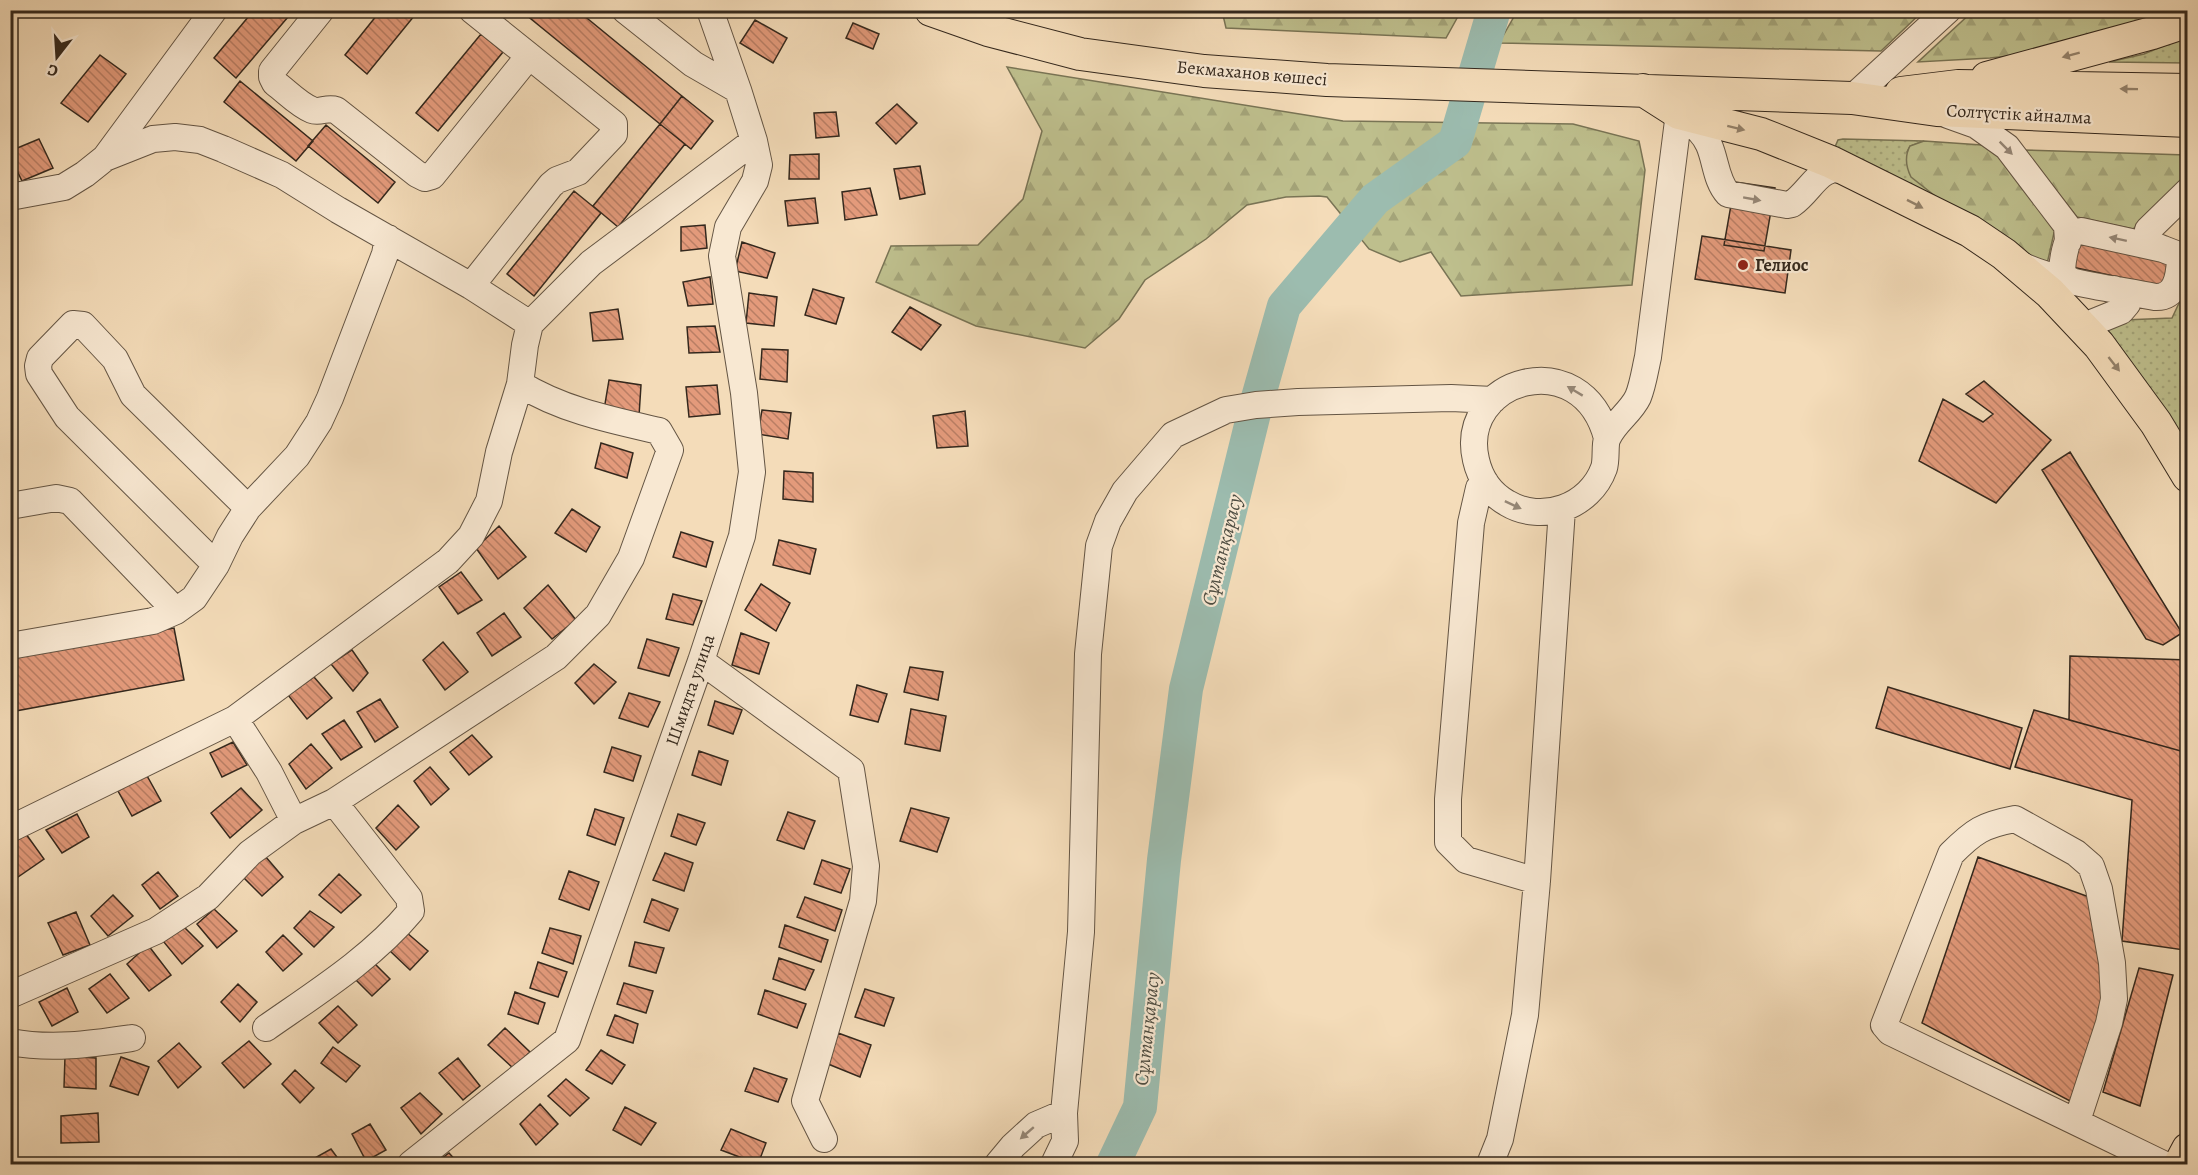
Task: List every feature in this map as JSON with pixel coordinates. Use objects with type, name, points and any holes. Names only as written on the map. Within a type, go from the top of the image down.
[{"type":"main road","name":"Бекмаханов көшесі","points":[[931,10],[988,30],[1080,54],[1204,71],[1327,80],[1642,90],[1683,102]]},
{"type":"main road","points":[[1958,86],[2152,33],[2187,21]]},
{"type":"main road","name":"Солтүстік айналма","points":[[1683,102],[1852,98],[1958,86],[2187,90]]},
{"type":"main road","name":"Солтүстік айналма","points":[[1852,98],[1937,110],[2187,121]]},
{"type":"main road","points":[[1683,102],[1849,171],[1970,231],[2004,254],[2050,293],[2093,338],[2128,382],[2156,423],[2187,476]]},
{"type":"main road","points":[[2180,1164],[2187,1151]]},
{"type":"street","points":[[10,197],[64,187],[86,174],[105,158],[214,10]]},
{"type":"street","points":[[321,10],[272,71],[275,83],[308,109],[336,110],[425,178],[432,176],[530,56]]},
{"type":"street","points":[[471,286],[551,185],[557,180],[578,172],[614,134],[614,124],[472,10]]},
{"type":"street","points":[[625,10],[693,64],[738,90]]},
{"type":"street","name":"Шмидта улица","points":[[411,1164],[567,1040],[701,661],[742,536],[752,472],[744,393],[722,256],[728,227],[755,181],[759,165],[738,90],[710,10]]},
{"type":"street","points":[[1852,98],[1947,10]]},
{"type":"street","points":[[1683,102],[1709,145],[1721,183],[1728,194],[1787,205],[1792,204],[1828,170],[1839,168],[1849,171]]},
{"type":"street","points":[[1607,438],[1638,397],[1648,357],[1683,102]]},
{"type":"street","points":[[1937,110],[1976,125],[2007,147],[2067,226],[2068,242]]},
{"type":"street","points":[[105,158],[153,139],[175,136],[200,140],[282,175],[338,210],[471,286],[530,324]]},
{"type":"street","points":[[10,829],[235,719],[448,561],[471,536],[489,501],[499,452],[520,384],[530,324],[591,263],[754,141]]},
{"type":"street","points":[[2163,249],[2149,241],[2148,230],[2187,191]]},
{"type":"street","points":[[2004,254],[2035,271],[2070,280],[2156,297],[2168,295],[2175,285],[2180,260],[2176,254],[2163,249],[2081,231],[2070,235],[2061,272],[2070,280]]},
{"type":"street","points":[[10,646],[153,621],[176,611],[194,598],[216,565],[230,536],[248,508],[297,456],[319,422],[385,254],[388,238]]},
{"type":"street","points":[[2093,338],[2089,330],[2094,322],[2121,311],[2127,304],[2125,295],[2114,289]]},
{"type":"street","points":[[216,565],[67,417],[39,374],[40,358],[73,324],[83,325],[115,359],[133,395],[248,508]]},
{"type":"street","points":[[1540,381],[1562,384],[1587,399],[1596,410],[1607,438],[1604,468],[1588,493],[1562,509],[1548,512],[1519,509],[1500,498],[1485,482],[1478,468],[1474,439],[1484,412],[1493,400],[1518,384],[1540,381]]},
{"type":"street","points":[[10,995],[156,931],[208,897],[250,853],[294,821],[334,801],[556,657],[598,615],[631,558],[670,450],[659,431],[601,417],[540,396],[520,384]]},
{"type":"street","points":[[1054,1164],[1057,1162],[1065,1141],[1064,1113],[1081,932],[1088,654],[1099,546],[1108,521],[1125,491],[1173,435],[1226,410],[1298,402],[1451,398],[1493,400]]},
{"type":"street","points":[[1485,482],[1479,488],[1472,523],[1449,799],[1448,842],[1466,860],[1537,880]]},
{"type":"street","points":[[10,506],[56,498],[70,501],[176,611]]},
{"type":"street","points":[[1490,1164],[1500,1139],[1526,1015],[1562,509]]},
{"type":"street","points":[[701,661],[851,770],[866,866],[863,901],[805,1101],[824,1139]]},
{"type":"street","points":[[235,719],[269,772],[294,821]]},
{"type":"street","points":[[266,1028],[321,989],[393,932],[411,911],[409,898],[334,801]]},
{"type":"street","points":[[2077,1121],[2109,1023],[2114,999],[2112,963],[2099,889],[2091,866],[2076,853],[2015,819],[1990,824],[1968,837],[1951,854],[1884,1025],[1890,1032],[2163,1164]]},
{"type":"street","points":[[10,1042],[34,1046],[75,1046],[132,1038]]},
{"type":"street","points":[[998,1164],[1013,1146],[1036,1125],[1064,1113]]},
{"type":"green space","points":[[1222,10],[1461,11],[1446,38],[1226,28]]},
{"type":"green space","points":[[1534,11],[1923,11],[1881,51],[1499,43],[1515,15]]},
{"type":"green space","points":[[1973,11],[2186,11],[2051,51],[1990,58],[1918,62]]},
{"type":"green space","points":[[2187,36],[2187,63],[2109,62],[2144,54]]},
{"type":"green space","points":[[1007,67],[1343,121],[1573,124],[1639,141],[1645,170],[1632,285],[1461,296],[1431,252],[1400,262],[1369,249],[1327,197],[1286,197],[1247,205],[1206,239],[1145,280],[1119,319],[1085,348],[976,326],[876,282],[891,246],[978,245],[1023,199],[1042,131]]},
{"type":"green space","points":[[1838,140],[1924,141],[1910,146],[1907,152],[1953,210],[1835,147]]},
{"type":"green space","points":[[1924,141],[1982,145],[2001,153],[2056,224],[2047,264],[2025,258],[1953,210],[1911,177],[1906,162],[1908,150],[1910,146]]},
{"type":"green space","points":[[2024,150],[2187,155],[2187,179],[2133,229],[2077,217]]},
{"type":"green space","points":[[2187,286],[2187,447],[2101,331],[2124,320],[2172,318]]},
{"type":"building","points":[[254,10],[294,10],[236,78],[214,58]]},
{"type":"building","points":[[381,10],[419,10],[367,74],[345,55]]},
{"type":"building","points":[[520,10],[577,10],[682,96],[660,124]]},
{"type":"building","points":[[755,20],[787,38],[773,63],[740,43]]},
{"type":"building","points":[[853,23],[879,34],[873,49],[846,38]]},
{"type":"building","points":[[481,34],[503,52],[438,131],[416,113]]},
{"type":"building","points":[[100,55],[126,74],[88,122],[61,103]]},
{"type":"building","points":[[240,81],[313,141],[296,161],[224,102]]},
{"type":"building","points":[[682,96],[713,121],[691,149],[660,124]]},
{"type":"building","points":[[897,104],[917,123],[896,144],[876,123]]},
{"type":"building","points":[[836,112],[839,136],[816,138],[814,113]]},
{"type":"building","points":[[660,124],[685,144],[618,227],[593,206]]},
{"type":"building","points":[[326,125],[395,182],[378,203],[308,146]]},
{"type":"building","points":[[39,139],[53,168],[22,181],[10,156],[10,151]]},
{"type":"building","points":[[819,154],[819,179],[789,179],[790,155]]},
{"type":"building","points":[[920,166],[925,194],[900,199],[894,169]]},
{"type":"building","points":[[1735,182],[1775,188],[1764,251],[1724,245]]},
{"type":"building","points":[[870,188],[877,215],[845,220],[842,192]]},
{"type":"building","points":[[574,191],[601,213],[534,296],[507,274]]},
{"type":"building","points":[[815,198],[818,223],[788,226],[785,201]]},
{"type":"building","points":[[705,225],[707,248],[681,251],[681,227]]},
{"type":"building","name":"Гелиос","points":[[1702,236],[1791,250],[1785,293],[1695,279]]},
{"type":"building","points":[[2078,239],[2171,259],[2165,287],[2072,267]]},
{"type":"building","points":[[742,242],[775,253],[767,278],[735,271]]},
{"type":"building","points":[[710,277],[713,304],[688,306],[683,282]]},
{"type":"building","points":[[813,289],[844,298],[836,324],[805,315]]},
{"type":"building","points":[[749,293],[777,297],[774,326],[746,323]]},
{"type":"building","points":[[910,307],[941,325],[921,350],[892,332]]},
{"type":"building","points":[[618,309],[623,339],[593,341],[590,313]]},
{"type":"building","points":[[715,326],[720,352],[689,353],[687,327]]},
{"type":"building","points":[[762,349],[788,350],[787,382],[760,379]]},
{"type":"building","points":[[609,380],[641,385],[639,416],[604,410]]},
{"type":"building","points":[[1984,381],[2051,440],[1996,503],[1919,461],[1943,399],[1983,422],[1993,414],[1966,394]]},
{"type":"building","points":[[717,385],[720,414],[689,417],[686,387]]},
{"type":"building","points":[[762,410],[791,413],[788,439],[758,434]]},
{"type":"building","points":[[965,411],[968,446],[937,448],[933,416]]},
{"type":"building","points":[[601,443],[633,453],[627,478],[595,468]]},
{"type":"building","points":[[2070,452],[2182,633],[2163,645],[2146,639],[2042,470]]},
{"type":"building","points":[[784,471],[813,473],[813,502],[783,499]]},
{"type":"building","points":[[572,509],[600,527],[586,552],[555,533]]},
{"type":"building","points":[[499,526],[526,557],[498,579],[476,548]]},
{"type":"building","points":[[681,532],[713,542],[706,567],[673,557]]},
{"type":"building","points":[[779,540],[816,549],[810,574],[773,565]]},
{"type":"building","points":[[461,572],[482,600],[458,614],[439,587]]},
{"type":"building","points":[[761,584],[790,603],[776,631],[745,610]]},
{"type":"building","points":[[548,585],[576,620],[552,639],[524,608]]},
{"type":"building","points":[[673,594],[702,601],[693,625],[666,619]]},
{"type":"building","points":[[504,613],[521,637],[492,656],[477,633]]},
{"type":"building","points":[[174,628],[184,680],[10,712],[10,657]]},
{"type":"building","points":[[741,633],[769,643],[759,674],[732,665]]},
{"type":"building","points":[[647,639],[679,648],[669,676],[638,668]]},
{"type":"building","points":[[443,642],[468,672],[445,690],[423,660]]},
{"type":"building","points":[[352,650],[368,673],[353,691],[331,664]]},
{"type":"building","points":[[2070,656],[2188,660],[2188,753],[2069,720]]},
{"type":"building","points":[[594,664],[616,682],[594,704],[575,683]]},
{"type":"building","points":[[910,667],[943,672],[938,700],[904,692]]},
{"type":"building","points":[[314,677],[332,698],[307,719],[288,695]]},
{"type":"building","points":[[857,685],[887,694],[878,722],[850,715]]},
{"type":"building","points":[[1888,687],[2022,728],[2010,769],[1876,728]]},
{"type":"building","points":[[629,693],[660,702],[648,727],[619,718]]},
{"type":"building","points":[[380,699],[398,727],[375,742],[357,712]]},
{"type":"building","points":[[715,701],[742,710],[733,734],[708,725]]},
{"type":"building","points":[[911,709],[946,716],[940,751],[905,744]]},
{"type":"building","points":[[2034,710],[2188,753],[2188,914],[2184,950],[2122,941],[2132,800],[2015,767]]},
{"type":"building","points":[[344,720],[362,747],[341,760],[322,734]]},
{"type":"building","points":[[472,735],[492,757],[469,775],[450,752]]},
{"type":"building","points":[[233,742],[247,765],[222,777],[210,753]]},
{"type":"building","points":[[311,744],[332,768],[306,789],[289,764]]},
{"type":"building","points":[[612,747],[641,756],[633,781],[604,772]]},
{"type":"building","points":[[699,751],[728,761],[721,785],[692,775]]},
{"type":"building","points":[[430,767],[449,789],[431,805],[414,781]]},
{"type":"building","points":[[146,774],[161,801],[132,816],[118,791]]},
{"type":"building","points":[[241,788],[262,810],[230,838],[211,813]]},
{"type":"building","points":[[398,805],[419,827],[396,850],[376,828]]},
{"type":"building","points":[[911,808],[949,818],[937,852],[900,841]]},
{"type":"building","points":[[595,809],[624,818],[615,845],[587,835]]},
{"type":"building","points":[[788,812],[815,821],[804,849],[777,840]]},
{"type":"building","points":[[77,814],[89,837],[62,853],[46,830]]},
{"type":"building","points":[[678,814],[705,823],[696,845],[671,836]]},
{"type":"building","points":[[26,834],[44,859],[18,877],[10,865],[10,845]]},
{"type":"building","points":[[665,853],[693,863],[684,891],[653,880]]},
{"type":"building","points":[[265,856],[283,877],[262,896],[243,877]]},
{"type":"building","points":[[1978,857],[2092,898],[2105,1003],[2070,1101],[1922,1023]]},
{"type":"building","points":[[822,860],[850,869],[841,893],[814,884]]},
{"type":"building","points":[[569,871],[599,882],[589,910],[559,899]]},
{"type":"building","points":[[158,872],[178,896],[160,909],[142,885]]},
{"type":"building","points":[[339,874],[361,895],[341,913],[319,895]]},
{"type":"building","points":[[113,895],[133,916],[108,936],[91,916]]},
{"type":"building","points":[[805,897],[842,910],[835,931],[797,917]]},
{"type":"building","points":[[652,899],[678,909],[669,931],[644,922]]},
{"type":"building","points":[[214,909],[237,931],[217,948],[197,924]]},
{"type":"building","points":[[310,911],[334,927],[314,947],[294,928]]},
{"type":"building","points":[[76,912],[90,945],[63,955],[48,923]]},
{"type":"building","points":[[785,925],[828,940],[821,962],[779,947]]},
{"type":"building","points":[[183,926],[203,946],[182,964],[163,941]]},
{"type":"building","points":[[550,928],[581,936],[573,964],[542,953]]},
{"type":"building","points":[[406,932],[428,951],[410,970],[389,950]]},
{"type":"building","points":[[283,935],[302,954],[283,971],[266,952]]},
{"type":"building","points":[[635,942],[664,948],[656,973],[629,966]]},
{"type":"building","points":[[148,945],[171,975],[149,991],[127,964]]},
{"type":"building","points":[[10,949],[14,949],[18,980],[10,981]]},
{"type":"building","points":[[779,958],[814,970],[805,990],[773,979]]},
{"type":"building","points":[[371,960],[390,979],[372,996],[353,977]]},
{"type":"building","points":[[538,962],[567,972],[558,997],[530,988]]},
{"type":"building","points":[[2139,968],[2173,975],[2140,1106],[2103,1092]]},
{"type":"building","points":[[110,974],[129,998],[107,1013],[89,989]]},
{"type":"building","points":[[624,983],[653,991],[646,1013],[617,1004]]},
{"type":"building","points":[[238,984],[257,1002],[240,1022],[221,1002]]},
{"type":"building","points":[[67,988],[78,1012],[52,1026],[39,1002]]},
{"type":"building","points":[[865,989],[894,998],[884,1026],[855,1017]]},
{"type":"building","points":[[765,990],[806,1004],[797,1028],[758,1014]]},
{"type":"building","points":[[515,992],[545,1003],[538,1024],[508,1014]]},
{"type":"building","points":[[338,1006],[357,1025],[338,1043],[319,1023]]},
{"type":"building","points":[[615,1015],[638,1024],[633,1043],[607,1035]]},
{"type":"building","points":[[505,1028],[530,1052],[513,1068],[488,1045]]},
{"type":"building","points":[[838,1033],[871,1045],[860,1077],[828,1064]]},
{"type":"building","points":[[249,1041],[271,1064],[244,1088],[222,1063]]},
{"type":"building","points":[[179,1043],[201,1067],[178,1088],[158,1061]]},
{"type":"building","points":[[333,1047],[360,1066],[346,1082],[321,1063]]},
{"type":"building","points":[[601,1050],[625,1065],[612,1084],[586,1070]]},
{"type":"building","points":[[65,1056],[96,1058],[96,1089],[64,1087]]},
{"type":"building","points":[[121,1057],[149,1067],[138,1095],[110,1086]]},
{"type":"building","points":[[458,1058],[480,1086],[463,1100],[439,1073]]},
{"type":"building","points":[[754,1068],[787,1079],[778,1102],[745,1091]]},
{"type":"building","points":[[295,1070],[314,1088],[300,1103],[282,1084]]},
{"type":"building","points":[[566,1079],[589,1098],[570,1116],[548,1096]]},
{"type":"building","points":[[420,1093],[442,1114],[421,1134],[401,1108]]},
{"type":"building","points":[[540,1104],[558,1124],[536,1145],[520,1124]]},
{"type":"building","points":[[625,1107],[656,1123],[641,1145],[613,1130]]},
{"type":"building","points":[[98,1113],[99,1142],[61,1143],[61,1116]]},
{"type":"building","points":[[370,1124],[386,1150],[366,1161],[352,1134]]},
{"type":"building","points":[[731,1129],[766,1143],[758,1164],[721,1150]]},
{"type":"building","points":[[331,1149],[342,1164],[316,1164],[313,1159]]},
{"type":"building","points":[[449,1153],[459,1164],[434,1164]]},
{"type":"waterway","name":"Сұлтанқарасу","points":[[1113,1164],[1140,1107],[1164,860],[1186,689],[1256,405],[1284,306],[1375,199],[1455,142],[1494,10]]},
{"type":"place","name":"Гелиос","points":[[1743,265]]}]
